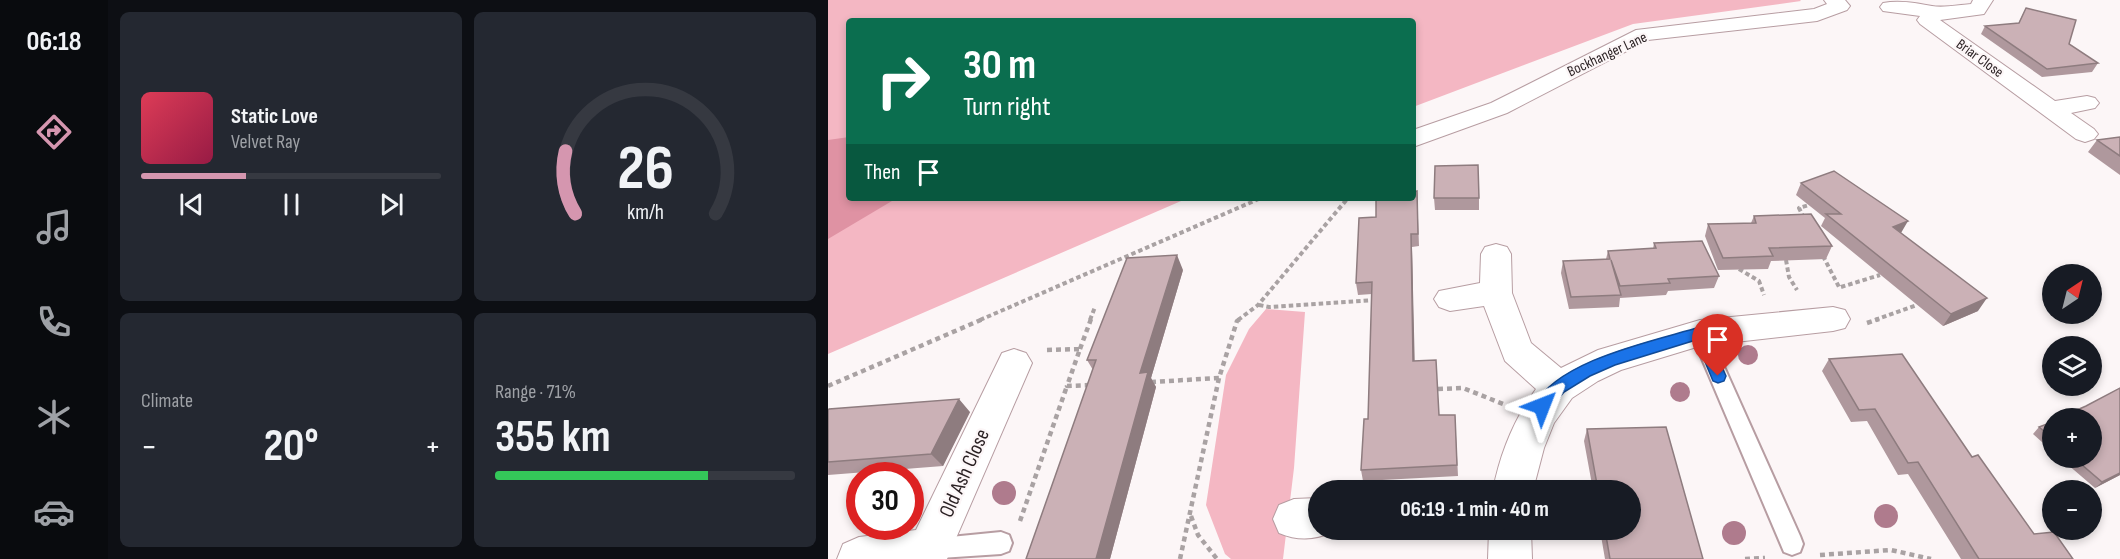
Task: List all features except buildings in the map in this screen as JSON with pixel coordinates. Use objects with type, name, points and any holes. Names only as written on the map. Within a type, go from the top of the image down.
[{"type":"street","name":"Bockhanger Lane","points":[[1416,138],[1499,108],[1643,33],[1817,15],[1840,6],[1834,0]]},
{"type":"street","name":"Briar Close","points":[[1983,0],[1977,10],[1937,12],[1927,20],[2085,134]]},
{"type":"street","points":[[1890,7],[1921,9],[1934,14]]},
{"type":"street","points":[[2050,109],[2087,103]]},
{"type":"street","points":[[1496,254],[1496,293],[1517,351],[1559,388]]},
{"type":"street","points":[[1450,299],[1496,293]]},
{"type":"street","points":[[1515,480],[1526,436],[1542,406],[1559,388],[1585,371],[1610,360],[1700,333],[1840,308]]},
{"type":"street","name":"Old Ash Close","points":[[929,550],[1014,363]]},
{"type":"street","points":[[1510,540],[1510,559]]},
{"type":"street","points":[[859,559],[929,550]]},
{"type":"lane","points":[[1700,333],[1792,544]]},
{"type":"lane","points":[[929,550],[1001,543]]},
{"type":"path","points":[[828,386],[1254,201]]},
{"type":"path","points":[[1180,559],[1219,378],[1237,321],[1258,304],[1345,201]]},
{"type":"path","points":[[1807,225],[1799,208],[1809,205]]},
{"type":"path","points":[[1820,251],[1840,308],[1854,327],[1917,305]]},
{"type":"path","points":[[1840,308],[1880,275]]},
{"type":"path","points":[[1258,304],[1269,307],[1384,300]]},
{"type":"path","points":[[1020,528],[1020,517],[1095,307]]},
{"type":"path","points":[[1014,363],[1019,352],[1080,349]]},
{"type":"path","points":[[1149,382],[1219,378]]},
{"type":"path","points":[[1067,386],[1102,384]]},
{"type":"path","points":[[1438,389],[1463,388],[1508,406]]},
{"type":"path","points":[[1191,516],[1198,535],[1217,559]]},
{"type":"path","points":[[1792,544],[1795,556],[1892,550],[1931,559]]},
{"type":"shaded area","points":[[828,0],[1801,1],[1633,24],[1416,106],[1416,18],[846,18],[846,201],[1181,201],[828,354]]},
{"type":"shaded area","points":[[846,137],[846,201],[892,201],[828,239],[828,140]]},
{"type":"shaded area","points":[[1266,309],[1305,312],[1294,468],[1283,559],[1231,559],[1225,554],[1206,505],[1226,375],[1249,329]]},
{"type":"route","points":[[1542,406],[1559,388],[1585,371],[1610,360],[1700,333],[1718,376]]}]
